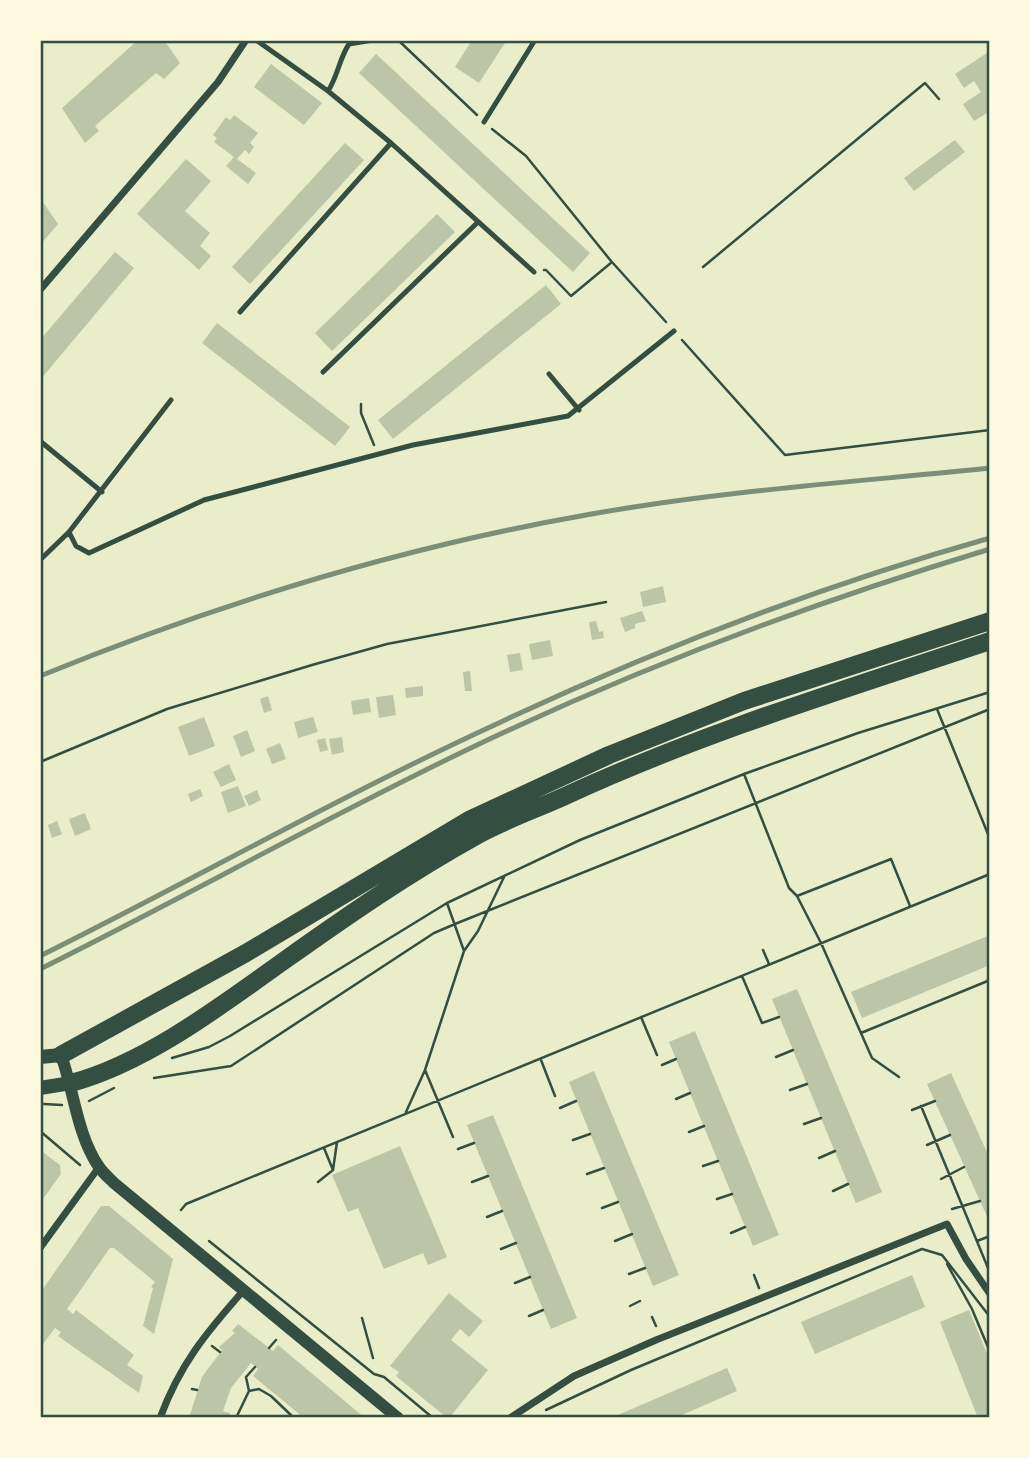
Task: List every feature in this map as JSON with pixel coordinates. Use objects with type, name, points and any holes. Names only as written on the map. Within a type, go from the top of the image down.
[{"type":"highway","points":[[61,1055],[246,953],[469,820],[609,755],[744,701],[990,621]]},
{"type":"highway","points":[[71,1083],[94,1077],[134,1058],[217,1009],[379,893],[478,835],[619,771],[750,720],[990,641]]},
{"type":"main road","points":[[40,1057],[61,1055]]},
{"type":"main road","points":[[40,1088],[71,1083]]},
{"type":"street","points":[[40,290],[218,82],[246,40]]},
{"type":"street","points":[[61,1055],[81,1126],[99,1167],[114,1183],[398,1418]]},
{"type":"street","points":[[40,1248],[99,1167]]},
{"type":"street","points":[[510,1418],[575,1376],[633,1350],[947,1224],[966,1259],[990,1294]]},
{"type":"street","points":[[160,1418],[173,1386],[193,1350],[243,1291]]},
{"type":"lane","points":[[256,40],[328,91],[391,142],[534,272]]},
{"type":"lane","points":[[328,91],[336,79],[342,55],[349,44],[373,40]]},
{"type":"lane","points":[[484,121],[535,40]]},
{"type":"lane","points":[[240,312],[391,142]]},
{"type":"lane","points":[[323,372],[478,222]]},
{"type":"lane","points":[[69,532],[76,546],[89,553],[204,500],[413,445],[568,416],[579,410],[674,331]]},
{"type":"lane","points":[[549,374],[579,410]]},
{"type":"lane","points":[[40,560],[69,532],[102,492],[171,400]]},
{"type":"lane","points":[[40,440],[102,492]]},
{"type":"path","points":[[703,267],[925,83],[939,99]]},
{"type":"path","points":[[582,225],[785,454],[990,430]]},
{"type":"path","points":[[534,272],[547,270],[570,296],[612,262]]},
{"type":"path","points":[[361,404],[361,413],[378,455]]},
{"type":"path","points":[[40,762],[167,709],[312,665],[399,641],[606,602]]},
{"type":"path","points":[[172,1059],[209,1047],[230,1036],[447,903],[580,840],[744,774],[990,691]]},
{"type":"path","points":[[937,708],[990,839]]},
{"type":"path","points":[[154,1078],[231,1066],[434,933],[455,923],[990,709]]},
{"type":"path","points":[[744,774],[789,888],[797,896],[821,943],[872,1058],[899,1077]]},
{"type":"path","points":[[797,896],[891,859],[910,906]]},
{"type":"path","points":[[181,1210],[186,1204],[990,874]]},
{"type":"path","points":[[405,1114],[425,1070],[464,951],[478,931],[505,875]]},
{"type":"path","points":[[447,903],[464,951]]},
{"type":"path","points":[[802,921],[808,919]]},
{"type":"path","points":[[763,950],[769,964]]},
{"type":"path","points":[[742,976],[762,1023],[779,1017]]},
{"type":"path","points":[[861,1032],[990,980]]},
{"type":"path","points":[[641,1017],[657,1055]]},
{"type":"path","points":[[776,1057],[793,1050]]},
{"type":"path","points":[[540,1059],[555,1096]]},
{"type":"path","points":[[662,1065],[676,1059]]},
{"type":"path","points":[[425,1070],[453,1137]]},
{"type":"path","points":[[790,1090],[807,1084]]},
{"type":"path","points":[[676,1099],[690,1093]]},
{"type":"path","points":[[560,1108],[576,1101]]},
{"type":"path","points":[[912,1110],[935,1101]]},
{"type":"path","points":[[921,1106],[990,1271]]},
{"type":"path","points":[[804,1124],[821,1118]]},
{"type":"path","points":[[689,1132],[704,1126]]},
{"type":"path","points":[[40,1131],[83,1167]]},
{"type":"path","points":[[573,1140],[590,1134]]},
{"type":"path","points":[[927,1145],[950,1135]]},
{"type":"path","points":[[318,1182],[333,1170],[337,1142]]},
{"type":"path","points":[[458,1149],[474,1143]]},
{"type":"path","points":[[324,1148],[333,1170]]},
{"type":"path","points":[[819,1158],[835,1151]]},
{"type":"path","points":[[704,1166],[718,1161]]},
{"type":"path","points":[[941,1179],[964,1167]]},
{"type":"path","points":[[587,1174],[604,1168]]},
{"type":"path","points":[[472,1182],[488,1176]]},
{"type":"path","points":[[833,1191],[848,1184]]},
{"type":"path","points":[[717,1199],[732,1194]]},
{"type":"path","points":[[952,1209],[980,1201]]},
{"type":"path","points":[[602,1208],[618,1202]]},
{"type":"path","points":[[487,1217],[502,1211]]},
{"type":"path","points":[[731,1233],[745,1227]]},
{"type":"path","points":[[615,1241],[632,1234]]},
{"type":"path","points":[[201,1235],[374,1374],[384,1377],[403,1391],[433,1418]]},
{"type":"path","points":[[977,1241],[990,1236]]},
{"type":"path","points":[[501,1249],[516,1243]]},
{"type":"path","points":[[541,1413],[631,1370],[922,1249],[942,1255],[990,1317]]},
{"type":"path","points":[[942,1255],[972,1309],[990,1352]]},
{"type":"path","points":[[629,1275],[645,1268]]},
{"type":"path","points":[[515,1283],[530,1277]]},
{"type":"path","points":[[630,1306],[640,1301]]},
{"type":"path","points":[[529,1316],[543,1310]]},
{"type":"path","points":[[362,1318],[373,1358]]},
{"type":"path","points":[[982,1335],[990,1332]]},
{"type":"path","points":[[269,1348],[276,1340]]},
{"type":"path","points":[[212,1346],[220,1352]]},
{"type":"path","points":[[236,1418],[249,1391],[246,1377],[255,1367]]},
{"type":"path","points":[[192,1389],[197,1390]]},
{"type":"path","points":[[249,1391],[259,1389],[271,1396],[293,1417],[297,1412]]},
{"type":"path","points":[[398,1398],[403,1391]]},
{"type":"building","points":[[138,40],[164,40],[180,63],[164,79],[156,73],[95,126],[99,131],[85,143],[62,108]]},
{"type":"building","points":[[472,40],[507,40],[479,83],[455,67]]},
{"type":"building","points":[[990,51],[990,111],[974,121],[963,104],[981,92],[974,81],[964,88],[955,74]]},
{"type":"building","points":[[376,54],[590,253],[573,272],[359,73]]},
{"type":"building","points":[[271,64],[322,103],[304,125],[254,87]]},
{"type":"building","points":[[234,115],[258,133],[250,143],[254,147],[249,154],[245,150],[237,159],[256,173],[248,184],[226,166],[234,157],[214,142],[217,138],[213,135],[226,117],[230,120]]},
{"type":"building","points":[[955,140],[965,152],[914,191],[904,178]]},
{"type":"building","points":[[345,143],[364,160],[250,284],[232,267]]},
{"type":"building","points":[[186,159],[211,181],[185,211],[210,233],[200,246],[211,256],[199,270],[137,214]]},
{"type":"building","points":[[40,198],[58,224],[40,245]]},
{"type":"building","points":[[437,214],[455,232],[332,351],[315,333]]},
{"type":"building","points":[[115,252],[134,268],[40,380],[40,340]]},
{"type":"building","points":[[546,285],[561,304],[393,439],[378,420]]},
{"type":"building","points":[[217,323],[350,427],[335,446],[202,343]]},
{"type":"building","points":[[663,586],[666,602],[643,607],[640,592]]},
{"type":"building","points":[[642,611],[646,621],[635,624],[635,628],[625,632],[620,618]]},
{"type":"building","points":[[596,621],[604,638],[592,640],[589,622]]},
{"type":"building","points":[[550,640],[553,656],[532,660],[529,644]]},
{"type":"building","points":[[520,653],[523,670],[510,672],[507,655]]},
{"type":"building","points":[[470,671],[472,691],[465,691],[463,672]]},
{"type":"building","points":[[423,686],[423,696],[406,698],[405,688]]},
{"type":"building","points":[[393,695],[396,715],[379,718],[376,697]]},
{"type":"building","points":[[268,696],[272,710],[264,713],[260,699]]},
{"type":"building","points":[[369,698],[371,712],[353,715],[351,701]]},
{"type":"building","points":[[204,717],[215,746],[189,756],[178,727]]},
{"type":"building","points":[[313,717],[318,732],[298,738],[294,722]]},
{"type":"building","points":[[247,730],[255,751],[241,757],[233,736]]},
{"type":"building","points":[[342,737],[344,752],[332,755],[329,739]]},
{"type":"building","points":[[325,738],[328,750],[320,752],[317,740]]},
{"type":"building","points":[[280,743],[286,759],[272,764],[266,749]]},
{"type":"building","points":[[229,764],[236,780],[221,787],[213,772]]},
{"type":"building","points":[[238,786],[246,806],[228,813],[221,792]]},
{"type":"building","points":[[200,789],[203,796],[191,802],[188,794]]},
{"type":"building","points":[[257,790],[261,800],[249,806],[244,796]]},
{"type":"building","points":[[85,813],[91,829],[75,836],[69,819]]},
{"type":"building","points":[[57,821],[62,834],[52,838],[48,825]]},
{"type":"building","points":[[990,935],[990,965],[862,1018],[851,992]]},
{"type":"building","points":[[797,989],[882,1192],[856,1203],[772,999]]},
{"type":"building","points":[[695,1031],[779,1235],[753,1246],[669,1042]]},
{"type":"building","points":[[594,1071],[679,1275],[653,1286],[569,1082]]},
{"type":"building","points":[[951,1073],[990,1159],[990,1223],[927,1084]]},
{"type":"building","points":[[493,1115],[577,1318],[551,1329],[467,1125]]},
{"type":"building","points":[[400,1146],[447,1257],[428,1265],[423,1253],[384,1269],[358,1208],[348,1212],[332,1175]]},
{"type":"building","points":[[40,1150],[60,1165],[61,1174],[40,1203]]},
{"type":"building","points":[[101,1206],[109,1206],[173,1259],[154,1334],[143,1326],[153,1288],[151,1287],[155,1282],[114,1248],[110,1248],[67,1309],[73,1314],[76,1310],[134,1355],[127,1365],[143,1376],[139,1393],[58,1336],[61,1332],[55,1328],[40,1348],[40,1293]]},
{"type":"building","points":[[912,1275],[925,1307],[815,1354],[801,1322]]},
{"type":"building","points":[[449,1293],[483,1321],[469,1337],[460,1329],[451,1340],[488,1370],[447,1418],[396,1376],[399,1372],[390,1366]]},
{"type":"building","points":[[969,1310],[990,1361],[990,1418],[978,1418],[940,1322]]},
{"type":"building","points":[[238,1324],[273,1351],[278,1345],[365,1418],[304,1418],[253,1376],[258,1369],[251,1363],[231,1388],[223,1411],[230,1413],[229,1418],[189,1418],[202,1377],[222,1350],[219,1347],[235,1333],[232,1331]]},
{"type":"building","points":[[727,1368],[737,1391],[675,1418],[611,1418]]},
{"type":"railway","points":[[40,676],[241,602],[377,561],[516,528],[686,500],[990,468]]},
{"type":"railway","points":[[40,956],[418,761],[599,678],[792,601],[990,538]]},
{"type":"railway","points":[[40,969],[367,799],[603,688],[795,613],[990,549]]}]
